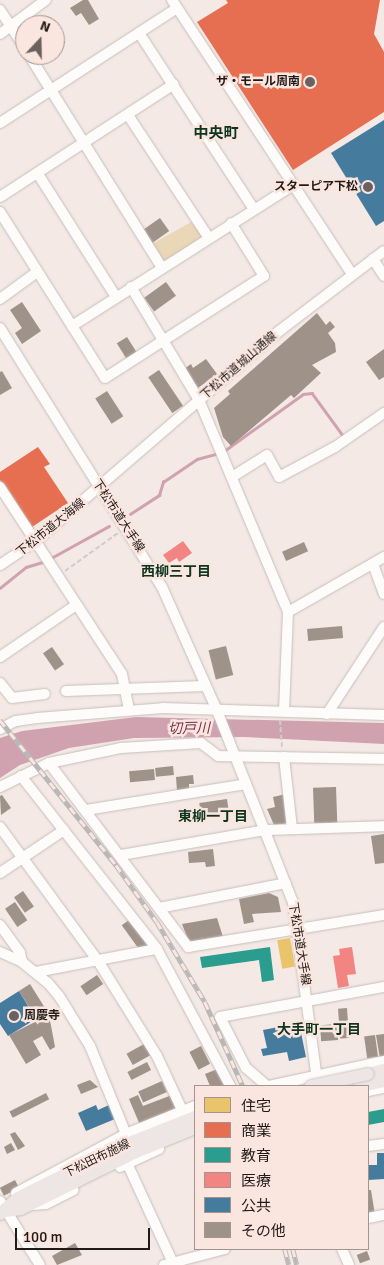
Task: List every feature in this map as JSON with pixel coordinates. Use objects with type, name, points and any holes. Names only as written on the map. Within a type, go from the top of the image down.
[{"type":"main road","points":[[366,1084],[384,1070]]},
{"type":"main road","points":[[338,1085],[384,1081]]},
{"type":"main road","name":"下松田布施線","points":[[2,1209],[18,1198],[132,1143],[194,1116]]},
{"type":"main road","name":"下松田布施線","points":[[2,1209],[29,1205],[132,1143],[194,1128]]},
{"type":"street","points":[[0,34],[46,0]]},
{"type":"street","points":[[0,123],[139,33],[174,4],[292,186],[352,274]]},
{"type":"street","points":[[0,10],[15,32]]},
{"type":"street","points":[[139,33],[253,208]]},
{"type":"street","points":[[35,65],[162,268]]},
{"type":"street","points":[[0,197],[174,84]]},
{"type":"street","points":[[128,115],[208,237]]},
{"type":"street","points":[[38,174],[116,296]]},
{"type":"street","points":[[72,326],[253,208],[258,208],[292,186]]},
{"type":"street","points":[[0,212],[105,378],[264,276],[231,223]]},
{"type":"street","name":"下松市道城山通線","points":[[99,488],[199,400],[352,274],[384,251]]},
{"type":"street","points":[[373,259],[384,276]]},
{"type":"street","points":[[0,299],[37,272]]},
{"type":"street","points":[[131,287],[199,400],[288,612],[282,713]]},
{"type":"street","name":"下松市道大手線","points":[[0,328],[162,587],[217,711],[286,883],[299,929],[318,1085]]},
{"type":"street","points":[[232,477],[267,455],[280,477],[335,447],[384,413]]},
{"type":"street","points":[[0,486],[122,674],[129,710]]},
{"type":"street","name":"下松市道大海線","points":[[0,565],[36,541],[99,488]]},
{"type":"street","points":[[288,612],[384,557]]},
{"type":"street","points":[[373,564],[384,594]]},
{"type":"street","points":[[0,657],[76,605]]},
{"type":"street","points":[[327,714],[384,627]]},
{"type":"street","points":[[0,683],[12,698],[45,694]]},
{"type":"street","points":[[66,691],[124,687],[205,686]]},
{"type":"street","points":[[0,729],[16,721],[129,710],[384,715]]},
{"type":"street","points":[[0,787],[49,763],[121,748],[201,743],[218,756],[283,755],[384,759]]},
{"type":"street","points":[[283,755],[292,828]]},
{"type":"street","points":[[49,763],[188,947],[384,915]]},
{"type":"street","points":[[21,776],[158,948],[229,1085]]},
{"type":"street","points":[[86,810],[94,806],[246,784]]},
{"type":"street","points":[[120,855],[265,830],[384,826]]},
{"type":"street","points":[[0,827],[98,961],[157,1056],[182,1110]]},
{"type":"street","points":[[0,873],[64,830]]},
{"type":"street","points":[[159,908],[286,883]]},
{"type":"street","points":[[0,924],[20,953],[22,962]]},
{"type":"street","points":[[36,972],[158,948]]},
{"type":"street","points":[[0,952],[22,962],[36,972],[59,996],[90,1046],[132,1143],[182,1110],[194,1106]]},
{"type":"street","points":[[267,1085],[246,1068],[220,1017],[384,987]]},
{"type":"street","points":[[272,1085],[384,1061]]},
{"type":"street","points":[[366,1084],[384,1088]]},
{"type":"street","points":[[29,1205],[46,1204],[128,1163],[194,1135]]},
{"type":"street","points":[[369,1146],[384,1144]]},
{"type":"street","points":[[128,1163],[170,1264],[221,1250]]},
{"type":"street","points":[[2,1209],[40,1265]]},
{"type":"street","points":[[369,1218],[384,1215]]},
{"type":"street","points":[[342,1250],[348,1265]]},
{"type":"path","points":[[59,575],[126,528]]},
{"type":"path","points":[[282,713],[283,755]]},
{"type":"shaded area","points":[[193,221],[203,236],[164,262],[152,244]]},
{"type":"water","name":"切戸川","points":[[136,717],[384,723],[384,744],[244,737],[134,738],[69,748],[20,765],[0,778],[0,738],[22,731]]},
{"type":"building: 住宅","points":[[290,938],[295,967],[282,969],[277,940]]},
{"type":"building: 商業","name":"ザ・モール周南","points":[[226,0],[380,0],[374,34],[384,52],[384,112],[293,170],[197,22],[228,3]]},
{"type":"building: 商業","points":[[38,447],[50,464],[44,467],[68,503],[32,527],[0,480],[0,472]]},
{"type":"building: 教育","points":[[270,947],[274,980],[262,982],[259,960],[202,968],[200,957]]},
{"type":"building: 教育","points":[[384,1109],[384,1122],[369,1125],[369,1112]]},
{"type":"building: 医療","points":[[183,541],[192,553],[179,562],[177,558],[169,563],[163,555]]},
{"type":"building: 医療","points":[[352,947],[356,974],[347,975],[349,986],[338,988],[333,956],[340,955],[339,949]]},
{"type":"building: 公共","name":"スターピア下松","points":[[384,120],[384,221],[376,226],[331,153]]},
{"type":"building: 公共","points":[[19,991],[36,1019],[8,1036],[0,1024],[0,1003]]},
{"type":"building: 公共","points":[[299,1023],[306,1057],[289,1061],[287,1052],[263,1056],[261,1049],[267,1048],[263,1030]]},
{"type":"building: 公共","points":[[96,1105],[98,1110],[109,1105],[115,1119],[86,1131],[78,1113]]},
{"type":"building: 公共","points":[[377,1153],[384,1153],[384,1179],[369,1180],[369,1165],[377,1165]]},
{"type":"building: その他","points":[[83,0],[88,0],[99,19],[89,25],[81,13],[76,16],[70,8]]},
{"type":"building: その他","points":[[160,218],[169,231],[152,243],[143,230]]},
{"type":"building: その他","points":[[166,282],[176,296],[154,312],[144,298]]},
{"type":"building: その他","points":[[22,302],[41,331],[22,344],[15,333],[22,328],[10,310]]},
{"type":"building: その他","points":[[317,313],[326,325],[330,321],[335,327],[328,333],[335,343],[336,352],[312,365],[321,373],[294,398],[291,395],[231,446],[223,437],[214,408],[230,394],[228,391]]},
{"type":"building: その他","points":[[127,337],[137,353],[127,359],[117,343]]},
{"type":"building: その他","points":[[384,349],[384,377],[379,380],[366,362]]},
{"type":"building: その他","points":[[206,359],[217,374],[198,388],[184,369],[191,364],[193,368]]},
{"type":"building: その他","points":[[159,370],[183,406],[172,413],[148,377]]},
{"type":"building: その他","points":[[2,371],[12,388],[0,395],[0,372]]},
{"type":"building: その他","points":[[107,391],[123,416],[112,424],[95,399]]},
{"type":"building: その他","points":[[304,542],[308,551],[286,561],[282,552]]},
{"type":"building: その他","points":[[342,626],[343,638],[308,641],[307,629]]},
{"type":"building: その他","points":[[226,646],[233,675],[216,679],[209,650]]},
{"type":"building: その他","points":[[52,647],[64,664],[55,671],[43,653]]},
{"type":"building: その他","points":[[173,766],[174,775],[156,777],[155,768]]},
{"type":"building: その他","points":[[154,769],[155,780],[130,782],[129,771]]},
{"type":"building: その他","points":[[193,775],[194,784],[189,784],[189,790],[177,791],[176,777]]},
{"type":"building: その他","points":[[336,787],[337,823],[314,824],[313,788]]},
{"type":"building: その他","points":[[286,794],[290,823],[274,825],[267,809],[275,807],[273,797]]},
{"type":"building: その他","points":[[2,795],[11,808],[1,815],[0,796]]},
{"type":"building: その他","points":[[227,799],[229,813],[201,817],[199,803]]},
{"type":"building: その他","points":[[384,834],[384,863],[375,864],[371,836]]},
{"type":"building: その他","points":[[213,849],[215,866],[206,867],[205,862],[189,863],[188,852]]},
{"type":"building: その他","points":[[23,891],[34,907],[25,913],[14,897]]},
{"type":"building: その他","points":[[269,893],[278,897],[281,912],[252,914],[254,922],[244,924],[239,899]]},
{"type":"building: その他","points":[[15,902],[27,920],[17,927],[5,909]]},
{"type":"building: その他","points":[[217,918],[223,937],[189,942],[182,924]]},
{"type":"building: その他","points":[[129,920],[148,946],[141,951],[122,925]]},
{"type":"building: その他","points":[[97,975],[103,984],[87,995],[80,986]]},
{"type":"building: その他","points":[[30,984],[46,1010],[35,1017],[19,991]]},
{"type":"building: その他","points":[[347,1008],[349,1038],[340,1039],[338,1009]]},
{"type":"building: その他","points":[[49,1015],[55,1047],[50,1050],[42,1036],[33,1041],[41,1055],[26,1064],[9,1035]]},
{"type":"building: その他","points":[[337,1024],[338,1040],[321,1041],[320,1025]]},
{"type":"building: その他","points":[[384,1034],[384,1059],[380,1059],[376,1035]]},
{"type":"building: その他","points":[[375,1035],[378,1057],[367,1058],[364,1037]]},
{"type":"building: その他","points":[[144,1044],[150,1055],[133,1065],[127,1054]]},
{"type":"building: その他","points":[[201,1046],[210,1064],[198,1070],[189,1052]]},
{"type":"building: その他","points":[[147,1062],[151,1070],[131,1080],[127,1072]]},
{"type":"building: その他","points":[[220,1068],[226,1085],[210,1085],[205,1074]]},
{"type":"building: その他","points":[[90,1080],[98,1087],[81,1094],[77,1085]]},
{"type":"building: その他","points":[[162,1081],[167,1092],[143,1103],[138,1092]]},
{"type":"building: その他","points":[[46,1093],[49,1099],[13,1118],[9,1112]]},
{"type":"building: その他","points":[[138,1095],[143,1106],[172,1095],[178,1110],[140,1125],[129,1099]]},
{"type":"building: その他","points":[[15,1132],[25,1146],[18,1150],[10,1134]]},
{"type":"building: その他","points":[[11,1143],[15,1150],[7,1154],[4,1147]]},
{"type":"building: その他","points":[[15,1180],[19,1188],[4,1196],[0,1188]]},
{"type":"building: その他","points":[[369,1190],[371,1190],[375,1215],[369,1216]]},
{"type":"building: その他","points":[[75,1243],[82,1255],[57,1265],[52,1256]]},
{"type":"building: その他","points":[[367,1251],[370,1259],[360,1263],[357,1255]]},
{"type":"waterway","points":[[224,451],[303,394],[312,393],[344,437]]},
{"type":"waterway","points":[[130,514],[159,495],[163,482],[197,459],[219,453]]},
{"type":"waterway","points":[[51,558],[109,526]]},
{"type":"waterway","points":[[0,588],[26,567],[46,561]]},
{"type":"railway","points":[[0,720],[116,865],[157,922],[205,1002],[243,1085]]},
{"type":"railway","points":[[285,1250],[289,1265]]},
{"type":"railway","points":[[293,1250],[297,1265]]},
{"type":"place","name":"ザ・モール周南","points":[[310,82]]},
{"type":"place","name":"スターピア下松","points":[[368,187]]},
{"type":"place","name":"周慶寺","points":[[14,1016]]},
{"type":"district","name":"中央町","points":[[216,134]]},
{"type":"district","name":"西柳三丁目","points":[[176,572]]},
{"type":"district","name":"東柳一丁目","points":[[213,817]]},
{"type":"district","name":"大手町一丁目","points":[[319,1030]]}]
